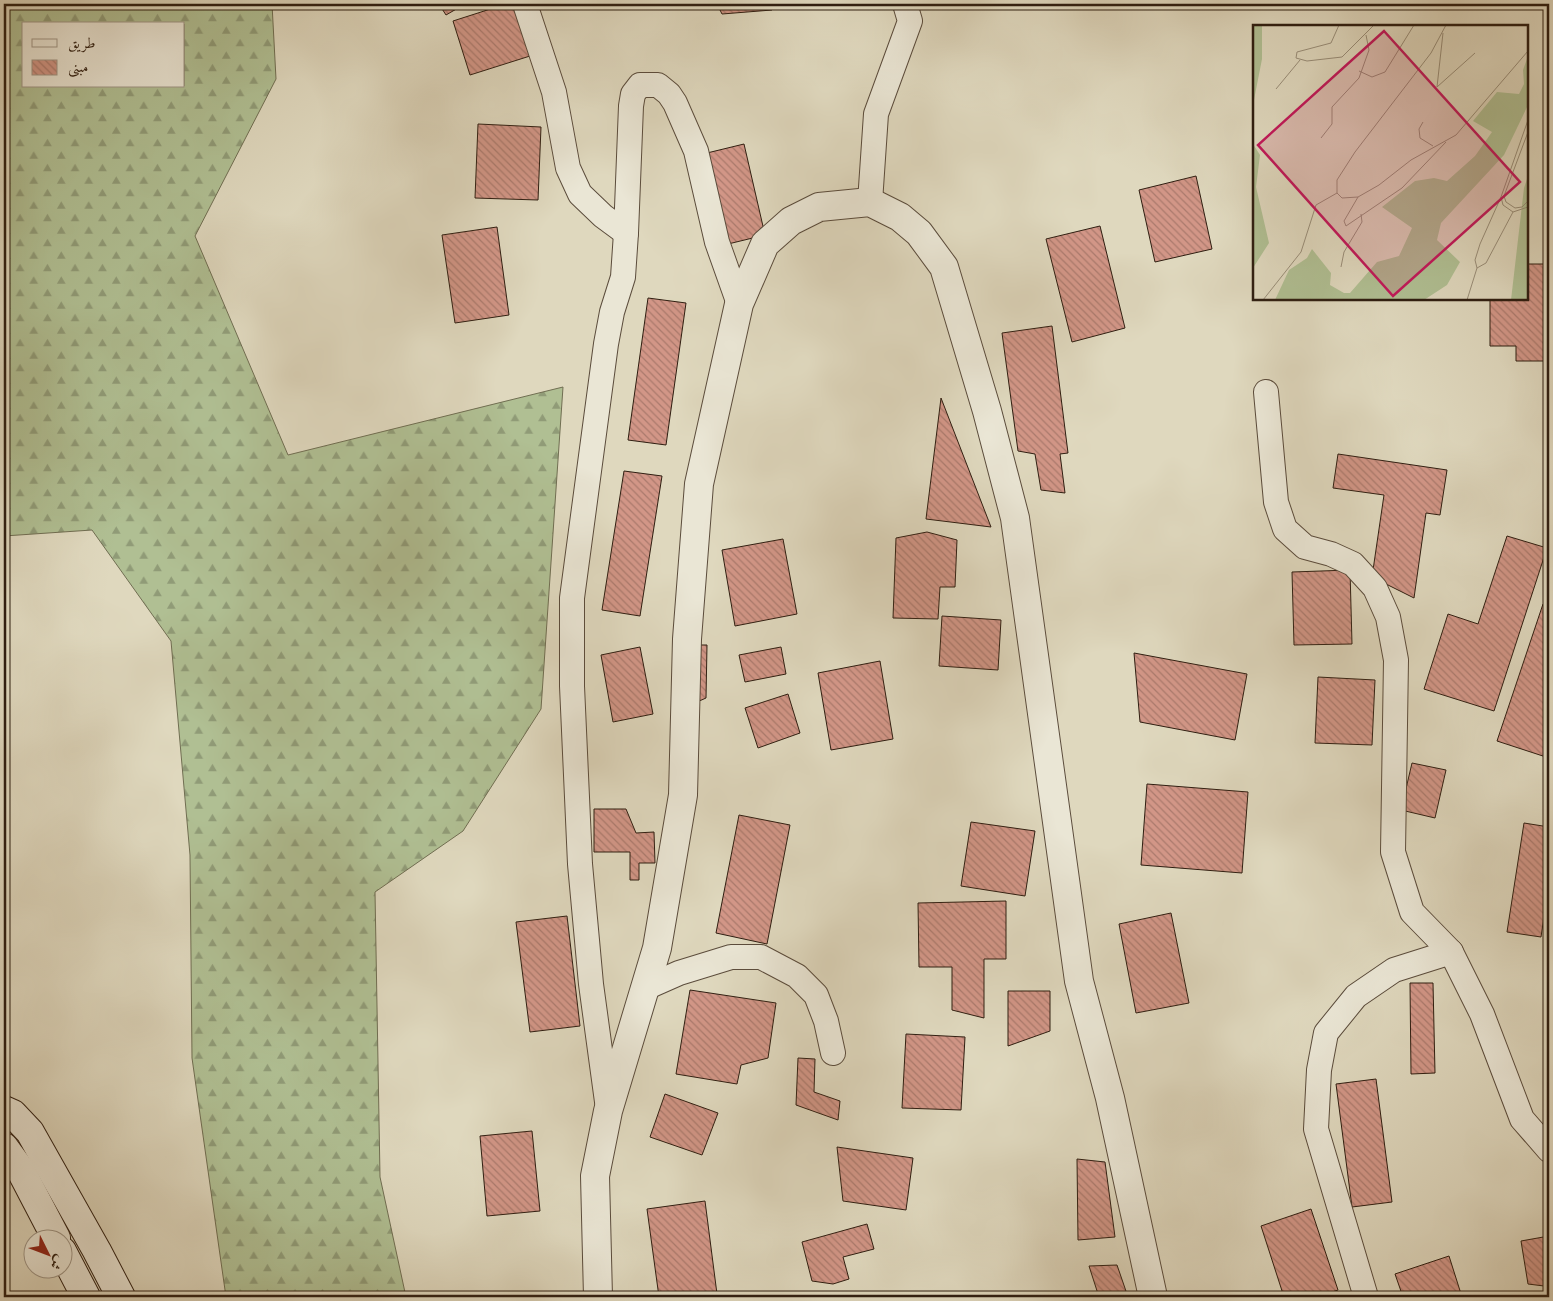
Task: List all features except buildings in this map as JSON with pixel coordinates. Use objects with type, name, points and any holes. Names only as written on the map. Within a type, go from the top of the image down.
[{"type":"street","points":[[525,4],[554,92],[568,168],[580,194],[603,216],[626,233]]},
{"type":"street","points":[[870,202],[876,114],[910,21],[905,4]]},
{"type":"street","points":[[608,1110],[591,984],[580,864],[572,686],[572,598],[606,344],[612,312],[623,277],[633,94],[640,86],[658,85],[669,94],[675,103],[696,151],[717,242],[739,304]]},
{"type":"street","points":[[598,1297],[595,1176],[608,1110],[657,948],[684,795],[687,639],[699,484],[739,304],[765,244],[791,221],[819,207],[870,202],[900,217],[919,233],[944,267],[987,411],[1013,509],[1079,981],[1110,1098],[1153,1297]]},
{"type":"street","points":[[1266,392],[1276,502],[1285,529],[1305,547],[1331,554],[1353,564],[1375,588],[1388,617],[1396,660],[1393,852],[1412,912],[1450,952],[1482,1014],[1522,1119],[1549,1150]]},
{"type":"street","points":[[1366,1297],[1316,1129],[1318,1070],[1326,1033],[1356,996],[1394,970],[1450,952]]},
{"type":"street","points":[[645,988],[679,973],[731,957],[761,956],[797,976],[816,995],[826,1021],[833,1053]]},
{"type":"street","points":[[7,1117],[30,1132],[121,1297]]},
{"type":"street","points":[[4,1148],[20,1169],[51,1228]]},
{"type":"street","points":[[72,1270],[86,1297]]},
{"type":"green space","points":[[4,4],[272,4],[276,79],[195,236],[288,455],[563,387],[541,709],[463,831],[375,892],[380,1177],[406,1297],[226,1297],[192,1058],[190,855],[171,641],[92,530],[4,536]]}]
